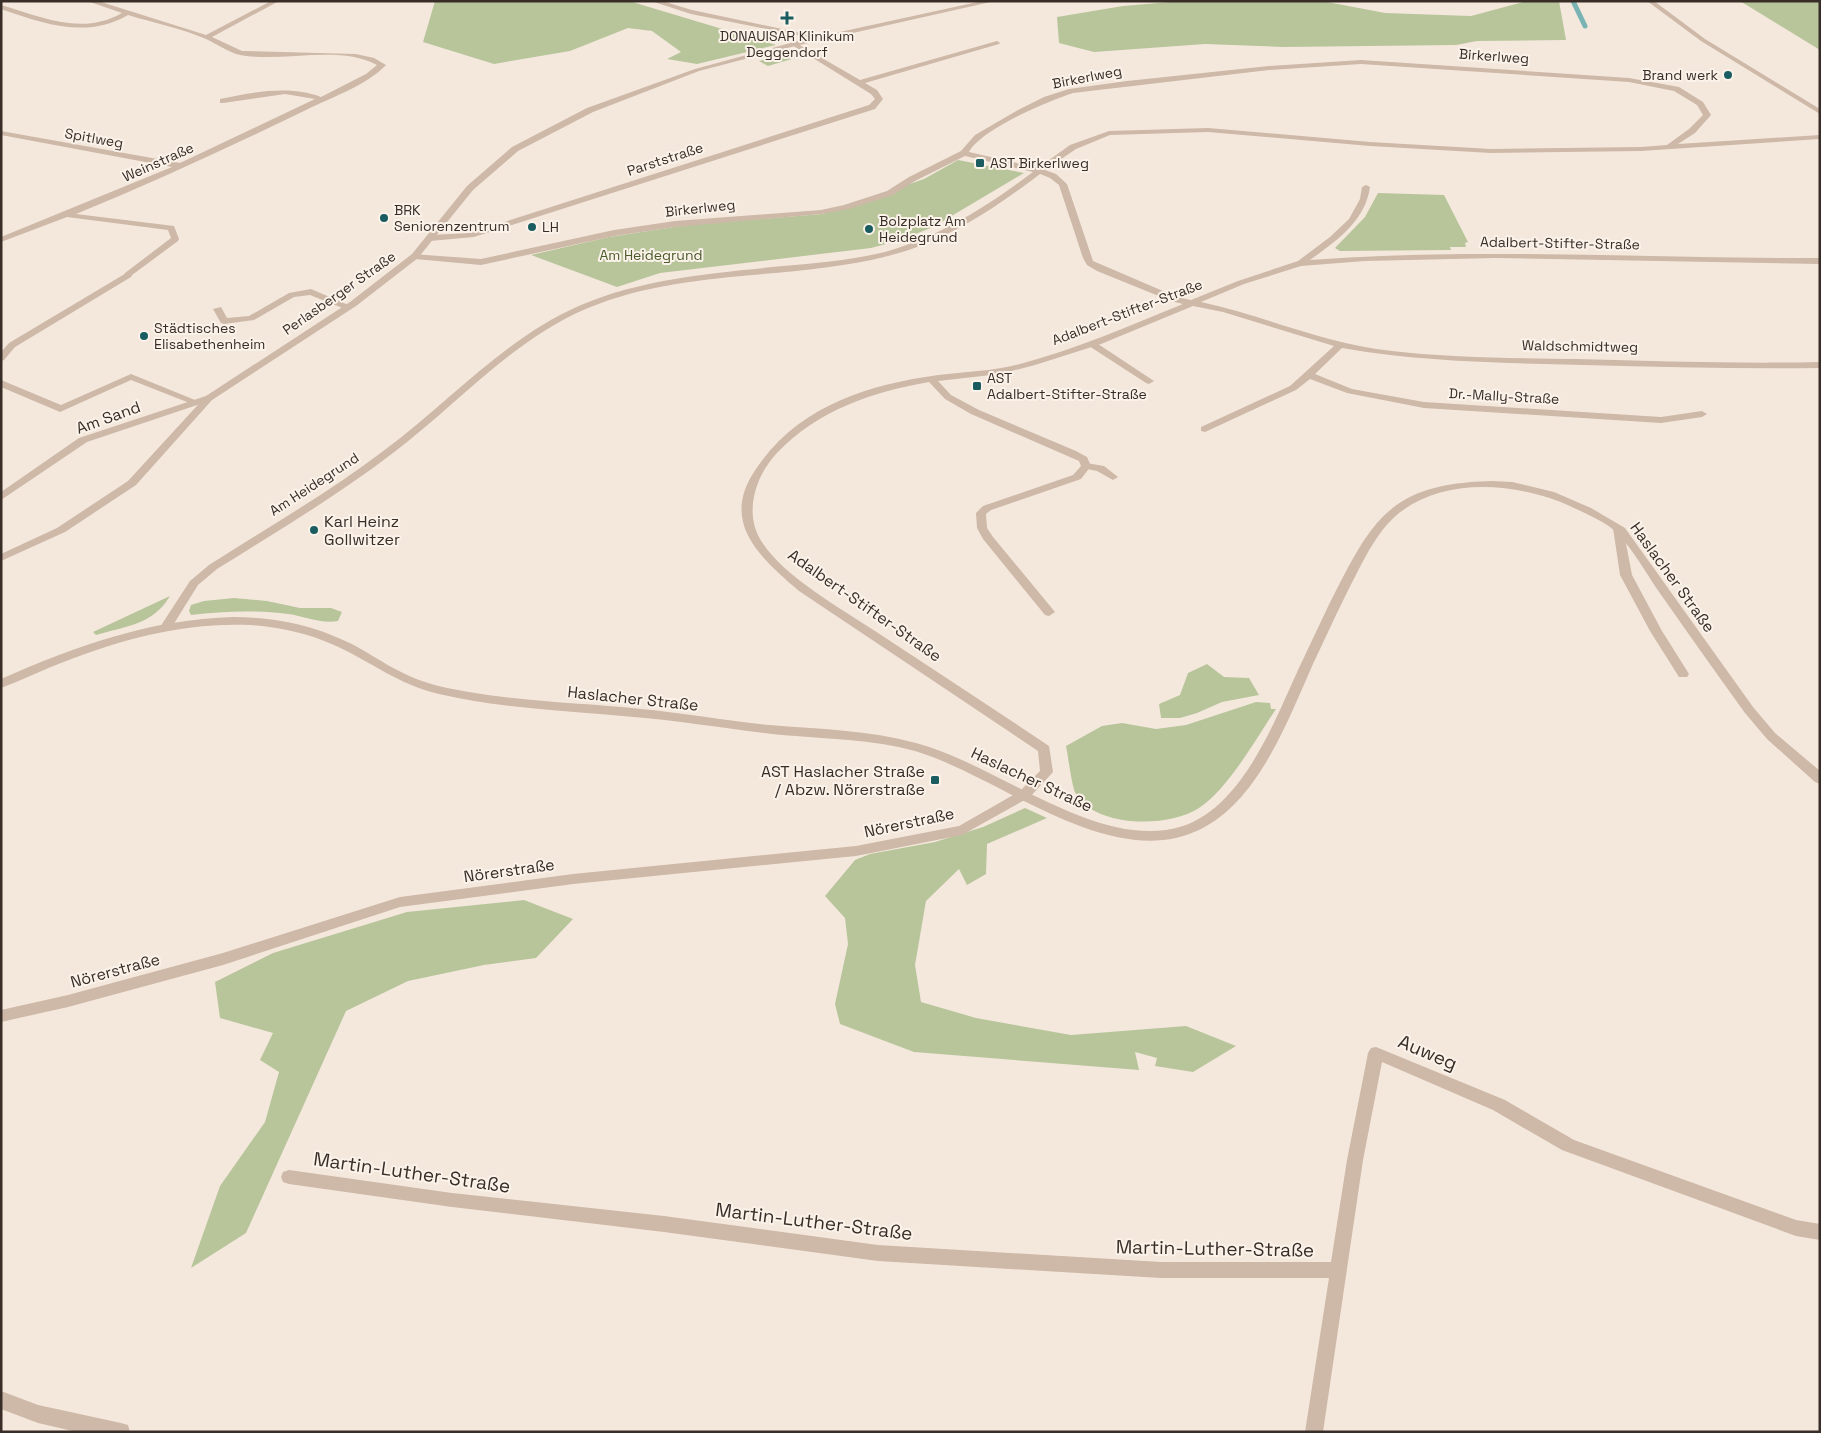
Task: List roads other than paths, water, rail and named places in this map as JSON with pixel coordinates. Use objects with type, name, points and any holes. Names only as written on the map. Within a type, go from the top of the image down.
[{"type":"street","name":"Weinstraße","points":[[1,240],[68,215],[182,166],[368,76],[382,65],[376,60],[340,55],[240,53],[207,37],[90,1]]},
{"type":"street","points":[[207,37],[276,1]]},
{"type":"street","points":[[654,1],[691,12],[822,38]]},
{"type":"street","name":"Perlasberger Straße","points":[[1,558],[61,530],[132,482],[209,398],[348,307],[415,256],[470,188],[509,155],[570,120],[590,110],[697,70],[794,44],[992,1]]},
{"type":"street","points":[[1650,1],[1703,40],[1820,112]]},
{"type":"street","points":[[1,7],[40,20],[82,27],[101,25],[118,20],[127,13]]},
{"type":"street","points":[[858,83],[997,43]]},
{"type":"street","name":"Parststraße","points":[[430,238],[471,235],[872,107],[879,99],[874,92],[794,44]]},
{"type":"street","name":"Birkerlweg","points":[[415,256],[481,262],[614,233],[675,224],[821,212],[846,207],[890,193],[912,179],[964,153],[968,146],[978,137],[1047,99],[1098,86],[1269,68],[1361,62],[1614,78],[1676,89],[1700,104],[1707,115],[1692,131],[1669,147]]},
{"type":"street","points":[[223,101],[291,92],[308,93],[322,99]]},
{"type":"street","points":[[1039,171],[1073,147],[1109,133],[1208,130],[1370,144],[1491,151],[1594,151],[1820,137]]},
{"type":"street","name":"Spitlweg","points":[[1,134],[182,166]]},
{"type":"street","points":[[964,153],[1039,171],[1060,180],[1067,191],[1083,247],[1090,263],[1114,277],[1174,299],[1193,302]]},
{"type":"street","name":"Am Heidegrund","points":[[166,627],[194,583],[213,567],[390,451],[516,346],[560,318],[606,298],[652,285],[707,276],[864,259],[893,251],[941,235],[1015,190],[1039,171]]},
{"type":"street","name":"Adalbert-Stifter-Straße","points":[[1025,794],[1047,772],[1044,748],[803,588],[767,557],[755,543],[749,528],[746,498],[763,463],[776,446],[797,429],[842,404],[873,391],[931,379],[1009,369],[1092,344],[1193,302],[1300,262],[1346,230],[1366,195],[1366,187]]},
{"type":"street","points":[[1,358],[12,345],[128,274],[175,240],[171,228],[68,215]]},
{"type":"street","name":"Adalbert-Stifter-Straße","points":[[1300,262],[1339,259],[1480,256],[1738,262],[1820,261]]},
{"type":"street","points":[[218,309],[224,320],[251,318],[292,294],[312,292],[348,307]]},
{"type":"street","name":"Waldschmidtweg","points":[[1193,302],[1340,345],[1391,354],[1455,359],[1761,366],[1820,365]]},
{"type":"street","points":[[1092,344],[1149,381]]},
{"type":"street","points":[[1205,429],[1267,402],[1293,388],[1309,376],[1340,345]]},
{"type":"street","name":"Dr.-Mally-Straße","points":[[1309,376],[1350,391],[1424,405],[1661,420],[1702,414]]},
{"type":"street","points":[[1,383],[53,404],[60,409],[131,377],[196,402]]},
{"type":"street","points":[[931,379],[948,397],[975,412],[1072,452],[1083,459],[1086,466]]},
{"type":"street","name":"Am Sand","points":[[1,497],[83,440],[209,398]]},
{"type":"street","points":[[1086,466],[1100,468],[1113,477]]},
{"type":"street","points":[[1049,612],[989,539],[982,528],[981,513],[987,508],[1077,477],[1086,466]]},
{"type":"street","name":"Haslacher Straße","points":[[1,684],[95,644],[166,627],[192,623],[239,621],[302,630],[328,637],[408,681],[471,697],[642,713],[915,746],[942,755],[1079,822],[1115,833],[1159,837],[1189,830],[1227,804],[1250,780],[1269,746],[1361,554],[1382,524],[1396,510],[1413,499],[1430,492],[1455,486],[1505,485],[1532,489],[1552,495],[1595,514],[1618,528],[1749,710],[1772,736],[1820,779]]},
{"type":"street","points":[[1618,528],[1626,575],[1656,631],[1683,674]]},
{"type":"street","name":"Nörerstraße","points":[[1,1016],[68,1001],[223,959],[400,902],[572,879],[869,849],[962,830],[1025,794]]},
{"type":"street","name":"Auweg","points":[[1314,1432],[1354,1160],[1376,1052],[1500,1105],[1568,1144],[1796,1228],[1820,1232]]},
{"type":"street","name":"Martin-Luther-Straße","points":[[289,1176],[452,1200],[878,1253],[1160,1270],[1337,1270]]},
{"type":"street","points":[[1,1400],[38,1414],[121,1432]]},
{"type":"waterway","points":[[1573,1],[1585,26]]},
{"type":"place","name":"DONAUISAR Klinikum Deggendorf","points":[[787,18]]},
{"type":"place","name":"Brand werk","points":[[1728,75]]},
{"type":"place","name":"AST Birkerlweg","points":[[980,163]]},
{"type":"place","name":"BRK Seniorenzentrum","points":[[384,218]]},
{"type":"place","name":"LH","points":[[532,227]]},
{"type":"place","name":"Bolzplatz Am Heidegrund","points":[[869,229]]},
{"type":"place","name":"Städtisches Elisabethenheim","points":[[144,336]]},
{"type":"place","name":"AST Adalbert-Stifter-Straße","points":[[977,386]]},
{"type":"place","name":"Karl Heinz Gollwitzer","points":[[314,530]]},
{"type":"place","name":"AST Haslacher Straße / Abzw. Nörerstraße","points":[[935,780]]}]
